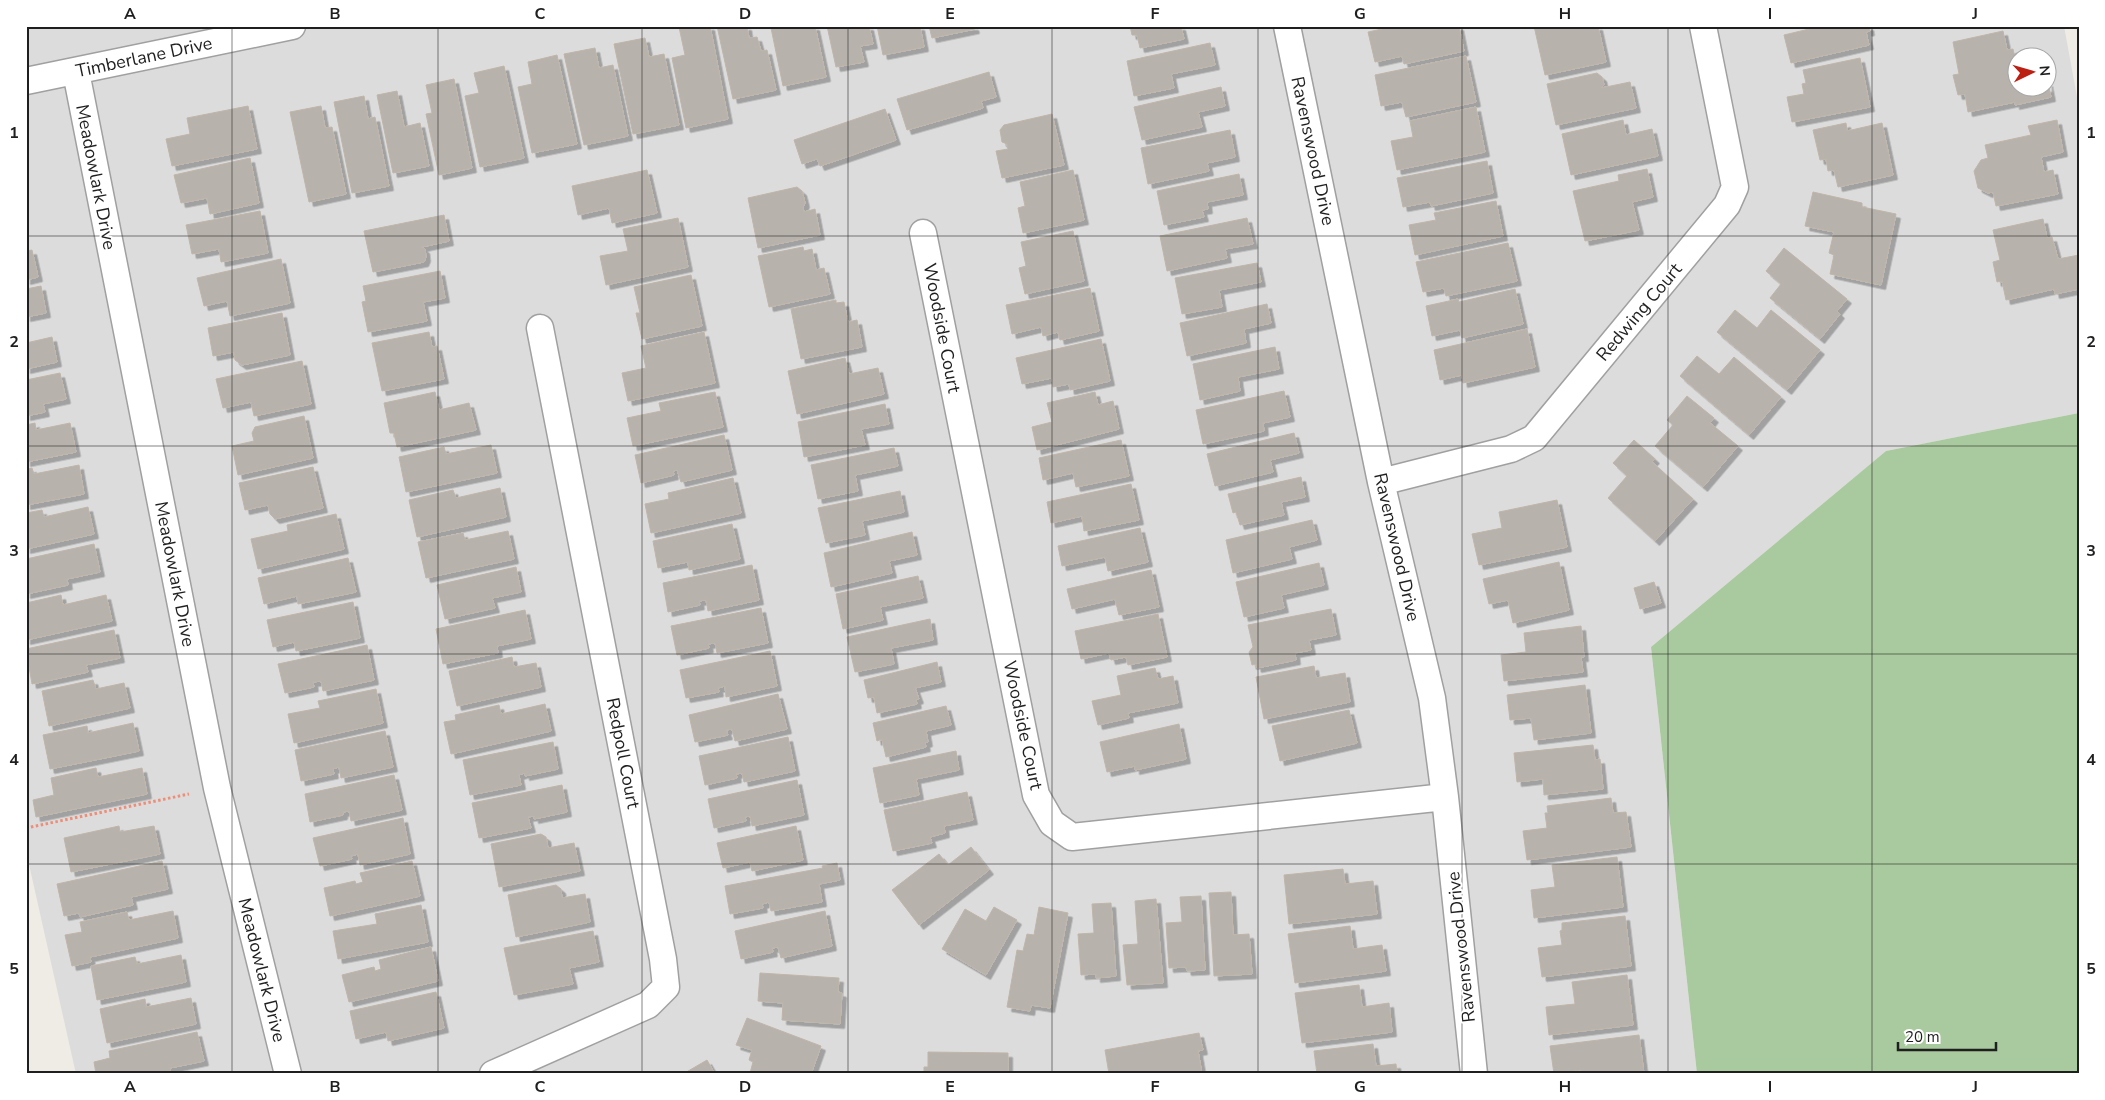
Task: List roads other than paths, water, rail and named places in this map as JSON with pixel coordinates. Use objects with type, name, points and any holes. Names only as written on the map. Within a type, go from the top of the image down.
[{"type":"street","name":"Timberlane Drive","points":[[26,81],[292,26]]},
{"type":"street","name":"Ravenswood Drive","points":[[1287,26],[1381,482],[1432,698],[1445,797],[1474,1074]]},
{"type":"street","name":"Redwing Court","points":[[1381,482],[1511,449],[1534,438],[1727,205],[1735,187],[1703,26]]},
{"type":"street","name":"Meadowlark Drive","points":[[76,72],[217,788],[288,1074]]},
{"type":"street","name":"Woodside Court","points":[[923,233],[1036,795],[1052,823],[1072,837],[1445,797]]},
{"type":"street","name":"Redpoll Court","points":[[493,1074],[648,1005],[666,987],[664,959],[540,328]]}]
